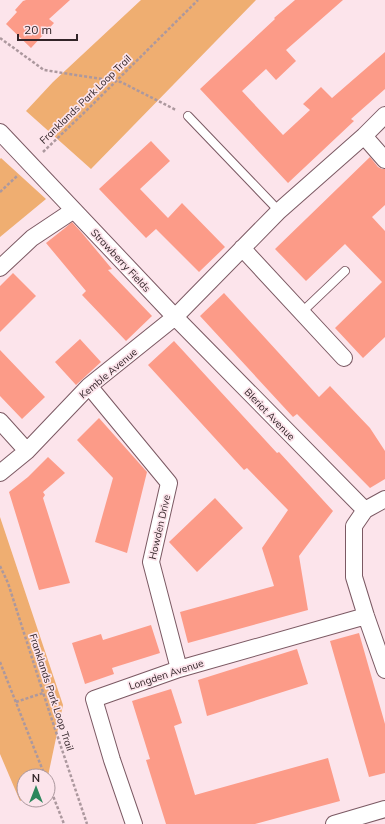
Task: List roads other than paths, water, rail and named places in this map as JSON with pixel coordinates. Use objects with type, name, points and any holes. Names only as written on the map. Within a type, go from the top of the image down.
[{"type":"street","points":[[175,317],[279,211],[364,136],[385,115]]},
{"type":"street","name":"Strawberry Fields","points":[[0,132],[175,317]]},
{"type":"street","points":[[364,136],[385,160]]},
{"type":"street","points":[[0,268],[32,238],[74,210]]},
{"type":"street","points":[[242,248],[344,358]]},
{"type":"street","name":"Kemble Avenue","points":[[0,473],[27,451],[90,386],[175,317]]},
{"type":"street","name":"Bleriot Avenue","points":[[175,317],[364,510]]},
{"type":"street","name":"Howden Drive","points":[[90,386],[169,483],[151,562],[179,668]]},
{"type":"street","points":[[0,421],[27,451]]},
{"type":"street","points":[[385,499],[364,510],[354,526],[354,577],[385,670]]},
{"type":"street","name":"Longden Avenue","points":[[134,824],[112,760],[94,699],[179,668],[366,616]]},
{"type":"street","points":[[334,824],[385,810]]},
{"type":"lane","points":[[188,116],[279,211]]},
{"type":"lane","points":[[302,312],[345,271]]}]
